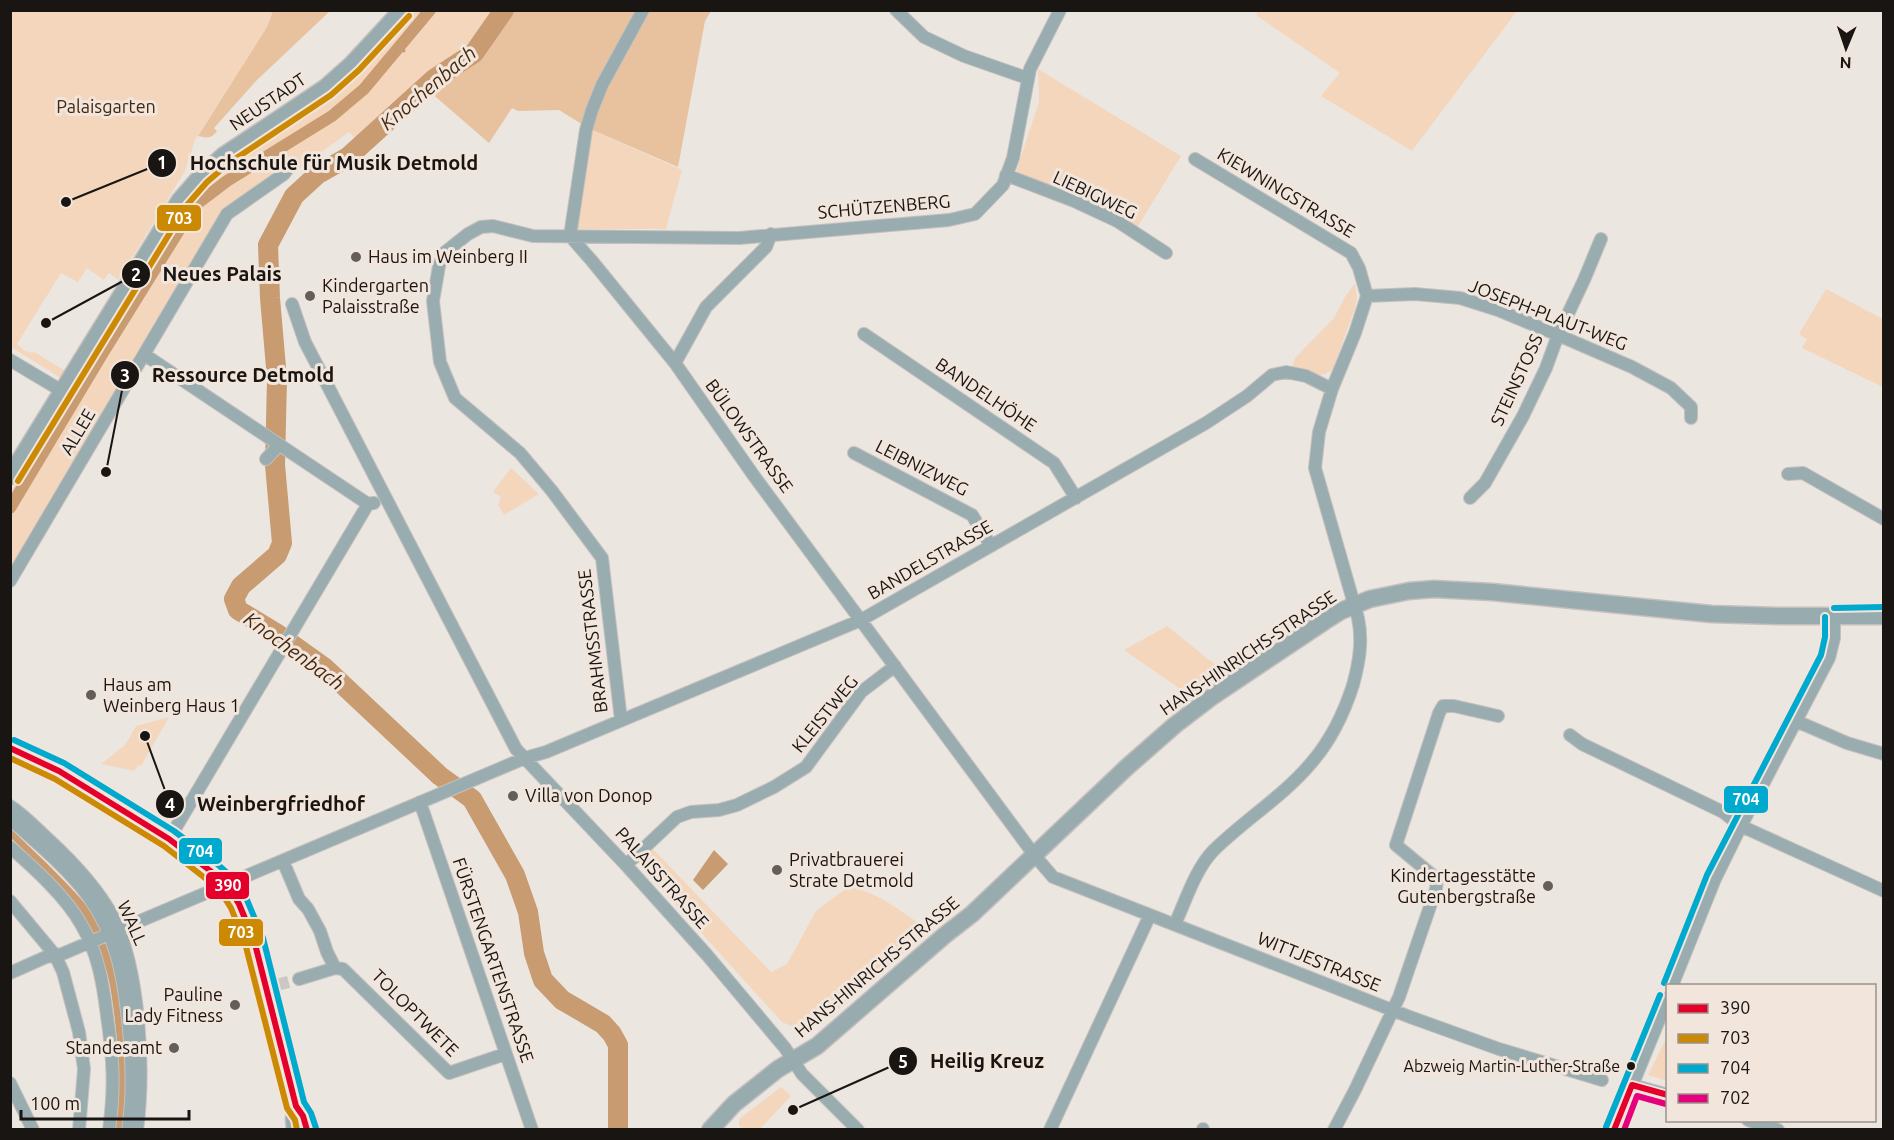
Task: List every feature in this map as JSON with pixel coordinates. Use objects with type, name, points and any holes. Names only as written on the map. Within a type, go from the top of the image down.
[{"type":"main road","name":"NEUSTADT","points":[[10,476],[180,200],[223,156],[325,88],[352,64],[402,10]]},
{"type":"main road","name":"HANS-HINRICHS-STRASSE","points":[[710,1130],[734,1104],[792,1060],[817,1047],[945,934],[972,914],[1126,768],[1175,725],[1213,696],[1311,630],[1354,605],[1370,599],[1409,591],[1434,589],[1492,592],[1710,614],[1884,616]]},
{"type":"main road","points":[[10,748],[59,771],[169,839],[226,883],[247,922],[272,987],[296,1106],[295,1130]]},
{"type":"main road","points":[[296,1106],[306,1121],[307,1130]]},
{"type":"street","points":[[570,236],[586,130],[592,110],[602,85],[643,10]]},
{"type":"street","points":[[896,10],[924,37],[964,56],[1027,78]]},
{"type":"street","name":"SCHÜTZENBERG","points":[[570,236],[739,238],[961,218],[975,214],[1003,185],[1013,158],[1027,78],[1060,10]]},
{"type":"street","name":"KIEWNINGSTRASSE","points":[[1195,159],[1351,253],[1359,268],[1367,296]]},
{"type":"street","name":"ALLEE","points":[[10,581],[227,214],[284,174],[290,167]]},
{"type":"street","name":"LIEBIGWEG","points":[[1006,175],[1074,201],[1117,221],[1166,253]]},
{"type":"street","name":"BRAHMSSTRASSE","points":[[570,236],[533,236],[493,226],[481,227],[468,234],[444,253],[439,266],[433,301],[434,311],[440,362],[455,398],[520,453],[552,491],[602,558],[621,720]]},
{"type":"street","points":[[675,363],[706,307],[766,248],[771,234]]},
{"type":"street","name":"BÜLOWSTRASSE","points":[[570,236],[675,363],[754,476],[1035,856]]},
{"type":"street","name":"STEINSTOSS","points":[[1470,498],[1485,483],[1523,416],[1601,239]]},
{"type":"street","name":"JOSEPH-PLAUT-WEG","points":[[1367,296],[1415,294],[1460,298],[1498,310],[1632,367],[1671,388],[1691,407],[1691,418]]},
{"type":"street","points":[[1175,924],[1199,871],[1212,852],[1293,782],[1312,762],[1330,737],[1348,699],[1358,668],[1361,630],[1315,468],[1319,432],[1332,389],[1355,333],[1367,296]]},
{"type":"street","name":"PALAISSTRASSE","points":[[292,304],[305,342],[516,749],[626,865],[714,963],[785,1048],[810,1082],[858,1130]]},
{"type":"street","name":"BANDELHÖHE","points":[[864,334],[1054,463],[1076,498]]},
{"type":"street","points":[[145,355],[368,504],[386,500]]},
{"type":"street","points":[[10,360],[62,391]]},
{"type":"street","name":"BANDELSTRASSE","points":[[10,973],[861,620],[1206,423],[1247,396],[1272,375],[1286,372],[1306,376],[1332,389]]},
{"type":"street","points":[[266,459],[280,446]]},
{"type":"street","name":"LEIBNIZWEG","points":[[854,453],[972,515],[991,546]]},
{"type":"street","points":[[1788,474],[1803,473],[1884,519]]},
{"type":"street","points":[[169,839],[368,504]]},
{"type":"street","points":[[1673,984],[1715,879],[1833,649],[1834,617]]},
{"type":"street","name":"KLEISTWEG","points":[[626,865],[677,817],[691,812],[719,810],[737,805],[774,787],[806,766],[861,692],[896,666]]},
{"type":"street","points":[[1334,1130],[1393,1010],[1433,898],[1437,879],[1396,845],[1439,713],[1443,706],[1454,706],[1498,716]]},
{"type":"street","points":[[1796,721],[1847,743],[1884,754]]},
{"type":"street","points":[[1570,735],[1582,744],[1723,812],[1741,826],[1884,891]]},
{"type":"street","name":"FÜRSTENGARTENSTRASSE","points":[[420,802],[532,1130]]},
{"type":"street","name":"WALL","points":[[10,806],[70,860],[97,892],[113,917],[103,936]]},
{"type":"street","name":"WALL","points":[[10,819],[74,878],[99,912],[103,936],[131,970],[141,1071],[128,1130]]},
{"type":"street","points":[[10,847],[64,899],[81,924],[103,936],[101,974],[113,1066],[109,1130]]},
{"type":"street","name":"WITTJESTRASSE","points":[[1035,856],[1053,877],[1393,1010],[1499,1049],[1602,1080]]},
{"type":"street","points":[[283,861],[299,899],[308,909],[320,931],[335,968],[299,979]]},
{"type":"street","points":[[10,902],[55,955],[63,972],[79,1032],[84,1070],[79,1130]]},
{"type":"street","points":[[1050,1130],[1150,915]]},
{"type":"street","name":"TOLOPTWETE","points":[[335,968],[343,969],[348,973],[449,1073],[505,1054]]},
{"type":"street","points":[[1614,1130],[1666,1003]]},
{"type":"street","points":[[10,1083],[33,1130]]},
{"type":"street","points":[[1632,1085],[1666,1094]]},
{"type":"street","name":"WALL","points":[[136,1092],[137,1130]]},
{"type":"street","points":[[1755,1122],[1778,1130]]},
{"type":"green space","points":[[1259,10],[1517,11],[1412,151],[1321,96],[1340,73],[1256,15]]},
{"type":"green space","name":"Palaisgarten","points":[[10,11],[273,11],[267,27],[195,140],[185,171],[127,266],[125,264],[120,272],[119,280],[109,273],[104,280],[87,268],[78,282],[61,273],[17,344],[25,351],[34,352],[65,371],[61,378],[11,347]]},
{"type":"green space","points":[[416,11],[503,11],[421,102],[365,150],[349,132],[288,177],[229,215],[11,573],[10,493],[181,214],[228,163],[253,144],[306,115],[336,92],[378,53]]},
{"type":"green space","points":[[1038,69],[1181,156],[1137,228],[1015,175],[1039,102]]},
{"type":"green space","points":[[588,128],[682,170],[666,229],[574,229]]},
{"type":"green space","points":[[1355,283],[1357,298],[1355,308],[1333,369],[1328,373],[1318,375],[1292,367],[1295,358],[1334,318]]},
{"type":"green space","points":[[1826,289],[1883,319],[1883,387],[1802,348],[1807,339],[1799,334]]},
{"type":"green space","points":[[511,468],[539,494],[504,515],[498,505],[501,497],[493,492]]},
{"type":"green space","points":[[1167,626],[1223,671],[1189,695],[1124,650]]},
{"type":"green space","points":[[169,717],[141,766],[138,765],[134,771],[101,764],[125,745],[136,726]]},
{"type":"green space","points":[[652,848],[771,972],[787,964],[816,911],[848,887],[880,898],[929,930],[843,1006],[802,1028],[791,1026],[782,1022],[638,863]]},
{"type":"green space","points":[[1666,1039],[1666,1081],[1648,1075]]},
{"type":"green space","points":[[781,1087],[791,1096],[760,1129],[743,1129],[739,1126],[739,1119]]},
{"type":"shaded area","points":[[273,11],[330,11],[257,80],[214,128],[217,131],[215,134],[209,137],[198,136],[267,27]]},
{"type":"shaded area","points":[[503,11],[711,11],[705,21],[678,167],[588,128],[559,110],[518,111],[512,108],[489,143],[429,91]]},
{"type":"shaded area","points":[[10,828],[70,887],[102,925],[90,930],[64,892],[11,838]]},
{"type":"shaded area","points":[[714,850],[728,864],[703,890],[693,880]]},
{"type":"shaded area","points":[[110,945],[124,1037],[126,1082],[123,1129],[115,1129],[118,1085],[116,1028],[109,981],[98,950]]},
{"type":"waterway","points":[[10,508],[194,206],[227,181],[332,116],[364,89],[430,10]]},
{"type":"waterway","name":"Knochenbach","points":[[504,10],[474,53],[434,79],[348,157],[318,174],[294,196],[268,245],[277,379],[275,465],[282,543],[277,555],[241,586],[234,599],[238,610],[276,633],[325,668],[440,776],[472,799],[515,875],[528,912],[534,953],[543,980],[562,1000],[603,1024],[618,1045],[618,1130]]},
{"type":"waterway","points":[[400,47],[404,51]]},
{"type":"waterway","points":[[88,914],[110,961]]},
{"type":"tunnel","points":[[277,985],[299,979]]},
{"type":"transit line","name":"703","points":[[18,481],[187,205],[207,182],[229,163],[331,95],[359,70],[409,16]]},
{"type":"transit line","name":"704","points":[[1834,608],[1884,607]]},
{"type":"transit line","name":"704","points":[[1664,983],[1707,875],[1821,655],[1825,637],[1825,617]]},
{"type":"transit line","name":"704","points":[[14,740],[64,763],[174,831],[233,878],[247,900],[263,938],[304,1102],[316,1128]]},
{"type":"transit line","name":"390","points":[[10,748],[59,771],[169,839],[226,883],[239,904],[254,940],[296,1106],[303,1116],[307,1130]]},
{"type":"transit line","name":"703","points":[[10,758],[55,779],[164,846],[219,889],[231,908],[245,943],[287,1108],[295,1120],[297,1130]]},
{"type":"transit line","name":"704","points":[[1606,1127],[1660,995]]},
{"type":"transit line","name":"390","points":[[1614,1130],[1632,1085],[1666,1094]]},
{"type":"transit line","name":"702","points":[[1624,1130],[1637,1096],[1666,1104]]},
{"type":"place","name":"Hochschule für Musik Detmold","points":[[66,202]]},
{"type":"place","name":"Haus im Weinberg II","points":[[356,257]]},
{"type":"place","name":"Kindergarten Palaisstraße","points":[[310,296]]},
{"type":"place","name":"Neues Palais","points":[[46,323]]},
{"type":"place","name":"Ressource Detmold","points":[[106,472]]},
{"type":"place","name":"Haus am Weinberg Haus 1","points":[[91,695]]},
{"type":"place","name":"Weinbergfriedhof","points":[[145,736]]},
{"type":"place","name":"Villa von Donop","points":[[513,796]]},
{"type":"place","name":"Privatbrauerei Strate Detmold","points":[[777,870]]},
{"type":"place","name":"Kindertagesstätte Gutenbergstraße","points":[[1548,886]]},
{"type":"place","name":"Pauline Lady Fitness","points":[[235,1005]]},
{"type":"place","name":"Standesamt","points":[[174,1048]]},
{"type":"place","name":"Abzweig Martin-Luther-Straße","points":[[1631,1066]]},
{"type":"place","name":"Heilig Kreuz","points":[[793,1110]]}]
